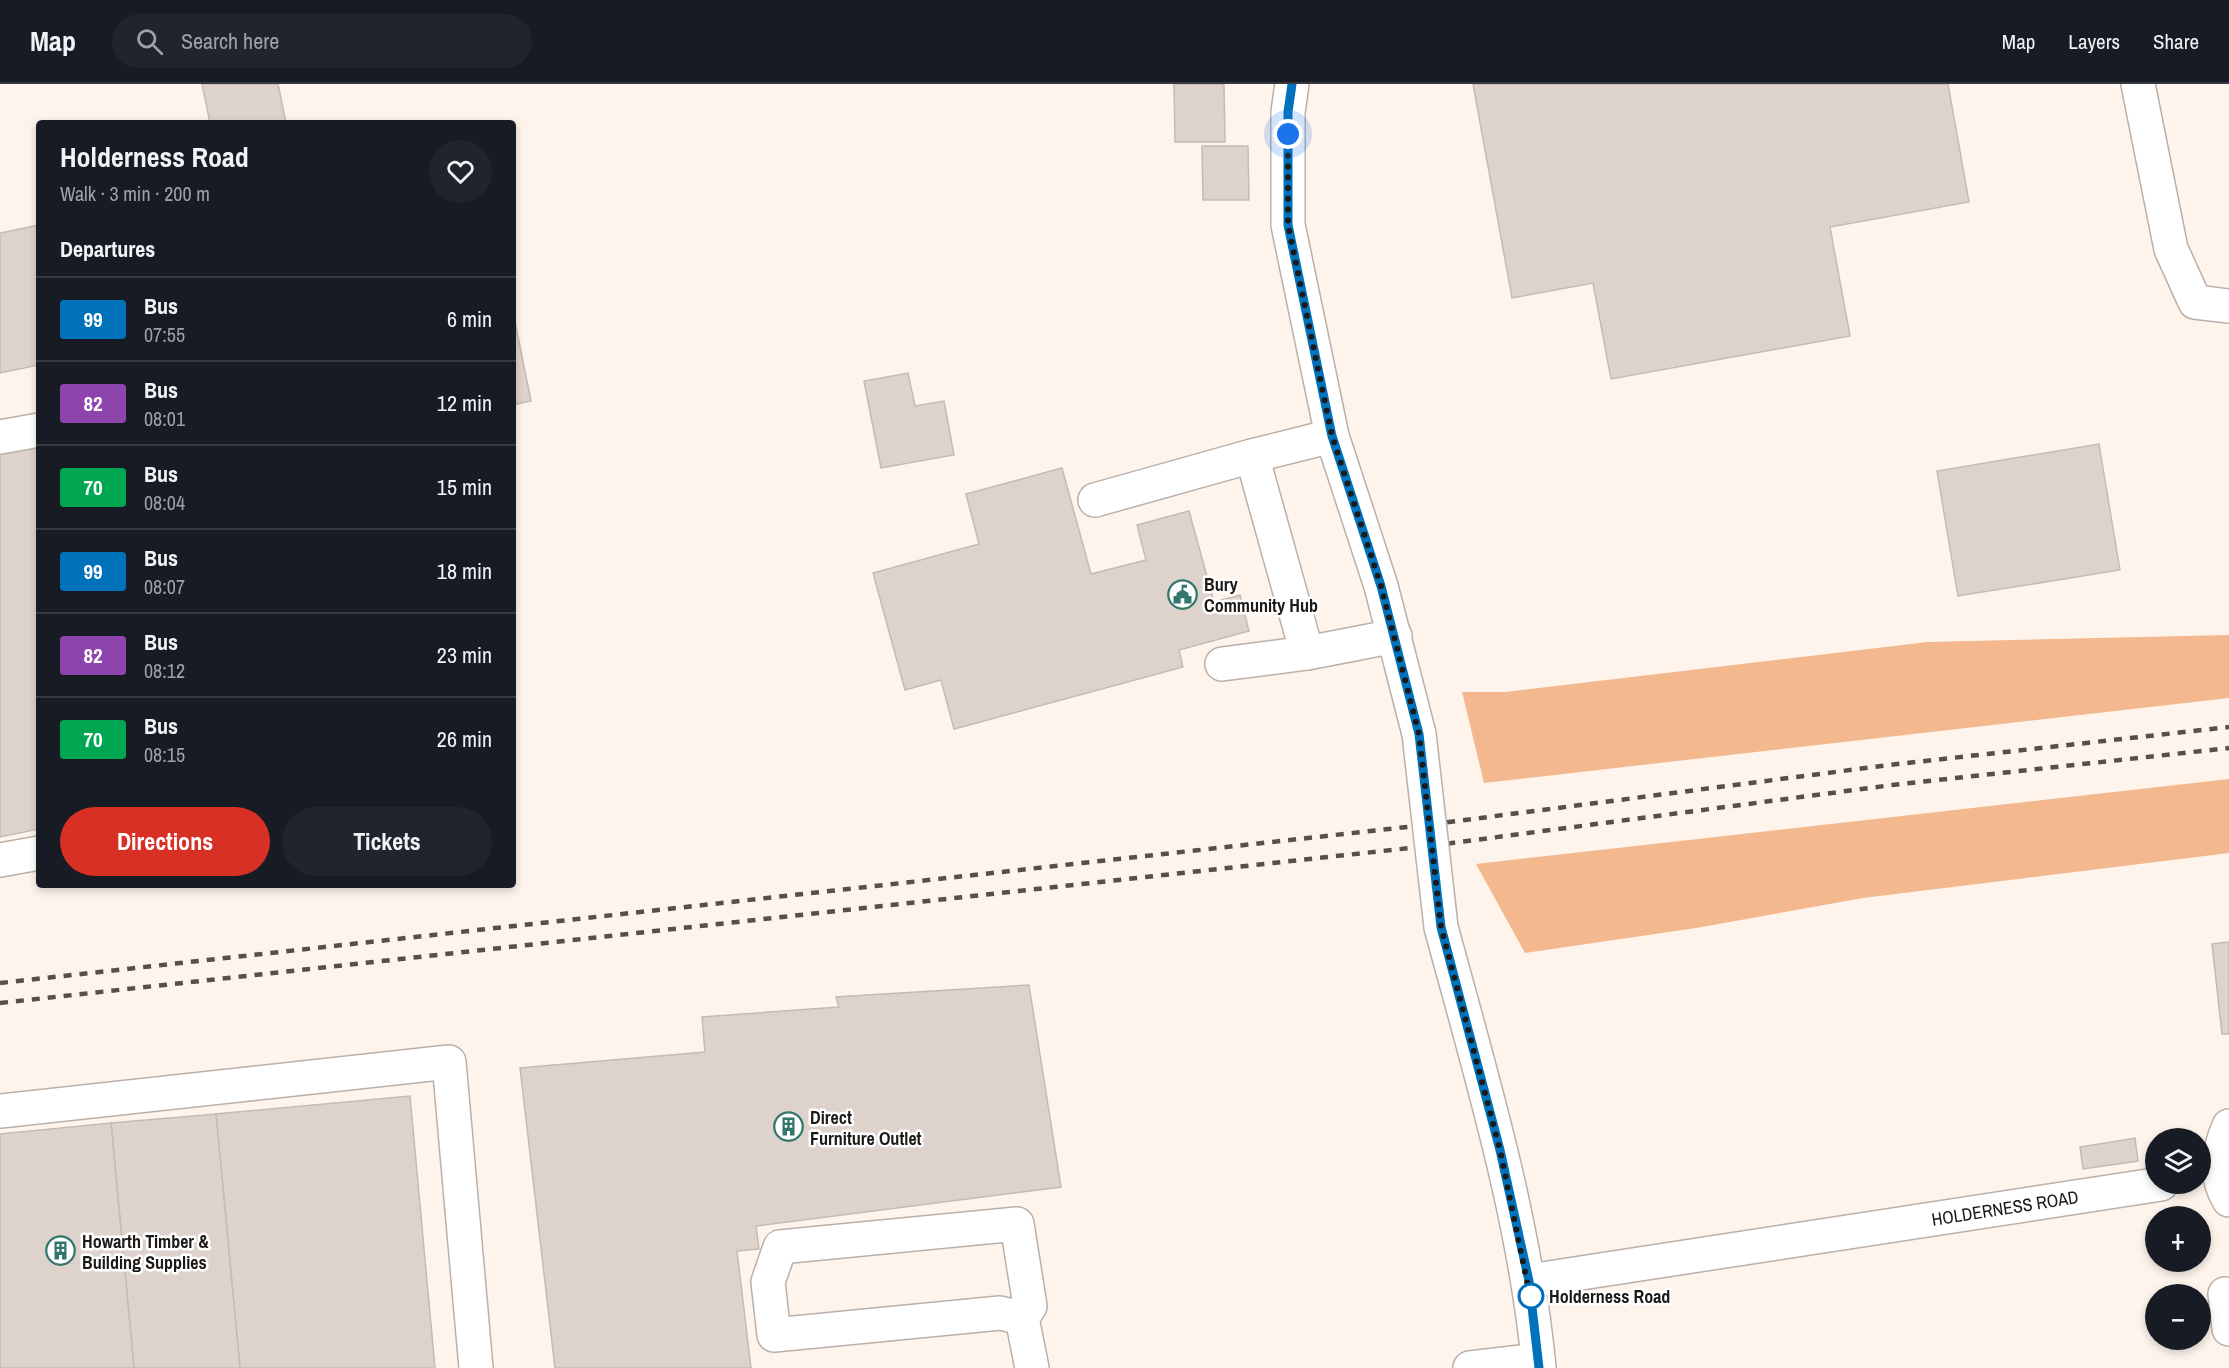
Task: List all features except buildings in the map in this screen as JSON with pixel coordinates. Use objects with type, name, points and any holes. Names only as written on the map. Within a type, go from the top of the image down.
[{"type":"street","points":[[1292,84],[1288,112],[1288,225],[1332,436],[1395,636],[1419,734],[1441,927],[1500,1150],[1529,1281],[1539,1364],[1470,1368]]},
{"type":"street","points":[[2138,84],[2171,249],[2195,302],[2229,306]]},
{"type":"street","points":[[0,437],[36,431]]},
{"type":"street","points":[[1095,500],[1332,436]]},
{"type":"street","points":[[1252,456],[1307,653]]},
{"type":"street","points":[[1222,664],[1307,653],[1395,636]]},
{"type":"street","points":[[0,860],[36,854]]},
{"type":"street","points":[[0,1111],[449,1062],[476,1368]]},
{"type":"street","points":[[2216,1184],[2220,1146],[2229,1126]]},
{"type":"street","name":"HOLDERNESS ROAD","points":[[1529,1281],[2145,1186]]},
{"type":"street","points":[[1022,1318],[1000,1313],[774,1335],[768,1282],[780,1247],[1017,1224],[1030,1306],[1022,1318],[1032,1368]]},
{"type":"street","points":[[2225,1294],[2229,1329]]},
{"type":"shaded area","points":[[2229,635],[2229,698],[1484,783],[1462,692],[1505,692],[1928,642]]},
{"type":"shaded area","points":[[2229,779],[2229,853],[1863,898],[1696,928],[1525,953],[1476,864]]},
{"type":"railway","points":[[0,983],[1434,824],[1889,765],[2229,727]]},
{"type":"railway","points":[[0,1003],[1437,845],[1892,785],[2229,748]]},
{"type":"bus line","name":"99","points":[[1292,84],[1288,112],[1288,225],[1332,436],[1381,586],[1419,734],[1441,927],[1500,1150],[1529,1281],[1539,1368]]},
{"type":"place","name":"Bury Community Hub","points":[[1183,594]]},
{"type":"place","name":"Direct Furniture Outlet","points":[[789,1127]]},
{"type":"place","name":"Howarth Timber & Building Supplies","points":[[61,1251]]},
{"type":"place","name":"Holderness Road","points":[[1531,1296]]},
{"type":"route","points":[[1288,134],[1288,225],[1332,436],[1381,586],[1419,734],[1441,927],[1500,1150],[1529,1281],[1531,1301],[1531,1296]]}]
